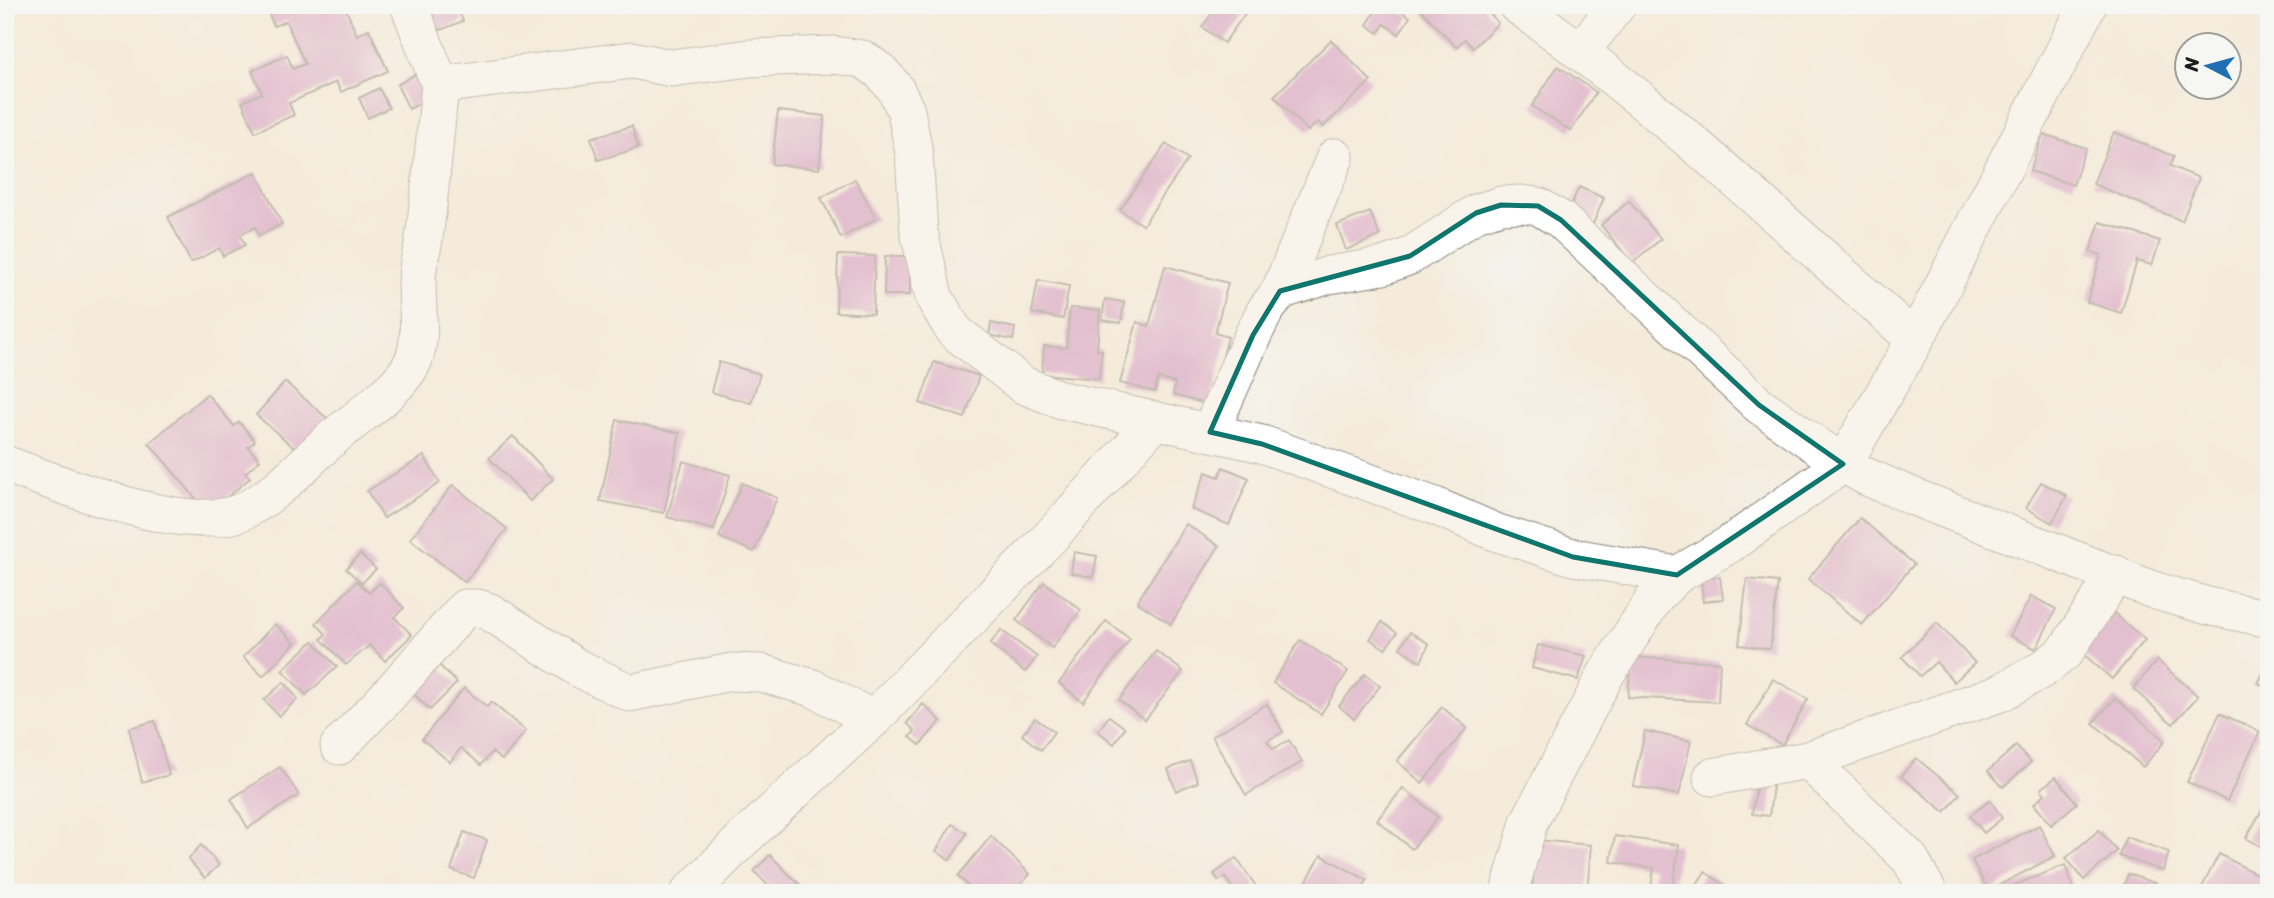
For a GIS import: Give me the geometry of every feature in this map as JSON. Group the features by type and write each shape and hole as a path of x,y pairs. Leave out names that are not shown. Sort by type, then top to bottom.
{"street":[{"path":"5,464 118,503 197,518 237,514 282,486 331,439 401,380 417,350 418,268 424,238 440,85 409,5"},
{"path":"1517,5 1581,51 1794,232 1915,340"},
{"path":"1581,51 1617,5"},
{"path":"1509,893 1529,822 1606,674 1656,596 1677,575 1730,544 1843,464 1915,340 2088,5"},
{"path":"440,85 632,60 671,68 750,58 833,55 863,59 880,71 895,88 906,111 914,153 919,232 934,296 954,331 1023,385 1062,400 1262,444 1435,506 1495,531 1573,557 1677,575"},
{"path":"1210,432 1253,335 1280,290 1335,158"},
{"path":"1280,290 1329,275 1383,266 1410,256 1476,213 1501,205 1538,206 1570,228 1759,405 1843,464 1919,499 2156,591 2269,619"},
{"path":"689,893 744,838 873,719 1053,534 1155,421"},
{"path":"1712,777 1808,760 2000,693 2043,669 2065,652 2116,574"},
{"path":"339,746 384,700 465,608 490,612 578,668 630,693 731,672 761,673 813,688 873,719"},
{"path":"1808,760 1910,859 1929,893"}],"highlighted area":[{"path":"1501,205 1538,206 1561,220 1759,405 1843,464 1677,575 1573,557 1262,444 1210,432 1253,335 1280,291 1410,256 1476,213"}],"building":[{"path":"265,5 344,5 357,35 369,29 388,71 341,92 336,82 289,103 294,115 255,132 242,102 262,93 252,71 287,55 293,69 305,64 286,21 274,26"},
{"path":"421,5 456,5 463,21 433,33"},
{"path":"1218,5 1251,5 1224,43 1202,27"},
{"path":"1379,5 1391,5 1410,17 1399,34 1384,24 1379,33 1367,25"},
{"path":"1429,5 1482,5 1498,23 1473,48 1465,39 1456,47 1422,11"},
{"path":"1331,40 1371,81 1323,127 1318,122 1308,131 1274,96"},
{"path":"1558,66 1596,92 1571,131 1532,106"},
{"path":"419,72 432,97 409,109 397,85"},
{"path":"379,88 389,108 368,118 359,98"},
{"path":"778,111 825,116 819,169 772,164"},
{"path":"632,126 638,148 598,160 591,138"},
{"path":"2114,132 2174,156 2170,166 2199,178 2182,221 2093,184"},
{"path":"2043,134 2086,148 2073,185 2030,171"},
{"path":"1166,144 1188,159 1143,225 1120,210"},
{"path":"256,172 282,224 259,236 255,227 240,235 245,245 223,256 219,248 191,263 168,217"},
{"path":"855,179 876,219 841,238 821,198"},
{"path":"1579,187 1604,198 1593,224 1568,212"},
{"path":"1629,201 1661,239 1632,263 1601,225"},
{"path":"1370,212 1380,236 1346,250 1337,225"},
{"path":"2100,222 2160,241 2152,265 2137,261 2121,313 2087,302 2101,255 2090,252"},
{"path":"838,255 875,256 873,314 836,312"},
{"path":"885,256 910,256 910,295 884,295"},
{"path":"1165,266 1228,283 1215,333 1228,337 1210,405 1173,395 1175,383 1158,378 1155,392 1120,383 1137,322 1149,326"},
{"path":"1038,280 1069,286 1063,319 1032,313"},
{"path":"1105,299 1124,302 1121,323 1102,320"},
{"path":"1070,308 1100,310 1097,350 1102,350 1099,379 1042,374 1044,346 1066,348"},
{"path":"991,323 1015,328 1013,340 989,335"},
{"path":"719,362 760,374 751,403 711,392"},
{"path":"934,362 979,376 965,418 920,403"},
{"path":"285,382 327,418 298,451 256,415"},
{"path":"207,394 234,426 239,422 255,441 248,447 260,460 245,473 250,478 208,513 149,443"},
{"path":"617,420 680,433 664,513 600,501"},
{"path":"513,436 553,479 530,501 489,458"},
{"path":"424,456 440,483 384,518 367,491"},
{"path":"683,461 730,475 714,530 667,517"},
{"path":"1223,467 1249,478 1229,525 1191,509 1206,472 1219,477"},
{"path":"2041,482 2067,496 2052,523 2026,508"},
{"path":"742,483 777,498 754,552 719,537"},
{"path":"453,485 507,529 465,582 410,539"},
{"path":"1860,518 1914,564 1862,625 1808,579"},
{"path":"1186,524 1219,546 1171,624 1137,602"},
{"path":"1074,552 1097,556 1093,577 1071,573"},
{"path":"360,554 376,569 362,583 346,569"},
{"path":"1720,577 1723,599 1703,602 1701,579"},
{"path":"1747,579 1778,582 1770,649 1739,645"},
{"path":"357,581 369,593 380,583 404,608 394,617 412,635 385,661 370,645 346,665 321,639 326,634 316,623"},
{"path":"1044,582 1081,610 1052,648 1016,620"},
{"path":"2031,596 2056,609 2036,649 2010,636"},
{"path":"2114,613 2145,640 2112,679 2081,652"},
{"path":"1106,621 1130,639 1083,702 1059,683"},
{"path":"1382,622 1397,633 1385,649 1370,639"},
{"path":"1937,623 1975,663 1954,682 1936,662 1920,676 1902,657"},
{"path":"275,624 295,643 263,676 243,657"},
{"path":"1001,630 1037,657 1025,672 990,644"},
{"path":"1410,632 1429,644 1421,662 1400,648"},
{"path":"1300,640 1348,671 1321,714 1273,683"},
{"path":"313,641 337,667 306,695 282,670"},
{"path":"1538,645 1586,656 1578,680 1532,668"},
{"path":"1156,651 1183,671 1145,720 1119,700"},
{"path":"1631,657 1720,662 1718,702 1628,697"},
{"path":"2157,660 2198,696 2173,724 2133,689"},
{"path":"2269,662 2269,689 2258,683"},
{"path":"439,665 457,683 430,710 412,692"},
{"path":"1365,674 1380,686 1354,719 1339,706"},
{"path":"1773,679 1808,699 1782,745 1747,725"},
{"path":"284,682 298,699 279,716 264,700"},
{"path":"464,688 487,707 491,702 526,731 502,760 492,752 481,765 461,748 450,762 422,739"},
{"path":"2115,698 2165,741 2143,767 2093,723"},
{"path":"923,704 941,721 920,745 910,737 915,731 907,723"},
{"path":"1267,704 1283,732 1267,741 1273,749 1289,740 1302,762 1246,795 1212,736"},
{"path":"1442,707 1467,728 1422,783 1397,761"},
{"path":"2220,713 2260,732 2227,801 2187,782"},
{"path":"1109,716 1125,728 1114,744 1098,731"},
{"path":"1035,718 1054,732 1041,750 1022,735"},
{"path":"155,721 169,775 142,782 129,728"},
{"path":"1645,731 1691,741 1679,795 1633,786"},
{"path":"2016,746 2031,762 2003,787 1988,771"},
{"path":"1916,758 1960,794 1945,812 1901,776"},
{"path":"1190,761 1198,782 1176,791 1168,769"},
{"path":"280,767 299,795 248,828 231,799"},
{"path":"2056,777 2077,803 2051,825 2034,804 2045,794 2041,789"},
{"path":"1757,783 1773,786 1769,816 1752,814"},
{"path":"1403,788 1438,817 1412,849 1377,820"},
{"path":"2269,798 2269,851 2246,838"},
{"path":"1990,800 2002,818 1984,833 1970,816"},
{"path":"952,824 967,833 950,860 936,851"},
{"path":"2039,825 2055,856 1988,891 1972,860"},
{"path":"2099,830 2117,851 2084,880 2066,858"},
{"path":"464,832 487,840 474,878 451,870"},
{"path":"991,836 1030,874 1014,893 975,893 958,876"},
{"path":"1615,836 1679,845 1672,892 1651,889 1654,868 1611,862"},
{"path":"2126,837 2169,852 2163,871 2119,856"},
{"path":"1536,840 1591,845 1587,893 1532,893"},
{"path":"201,845 219,865 205,878 188,859"},
{"path":"2219,854 2264,878 2263,881 2269,884 2269,893 2199,893"},
{"path":"770,855 802,887 796,893 775,893 754,871"},
{"path":"1321,855 1367,880 1360,893 1300,893"},
{"path":"1236,858 1256,886 1246,893 1236,893 1225,877 1219,881 1214,874"},
{"path":"2065,865 2076,893 1995,893"},
{"path":"1705,872 1737,893 1691,893"},
{"path":"2128,874 2163,886 2161,893 2121,893"}]}
